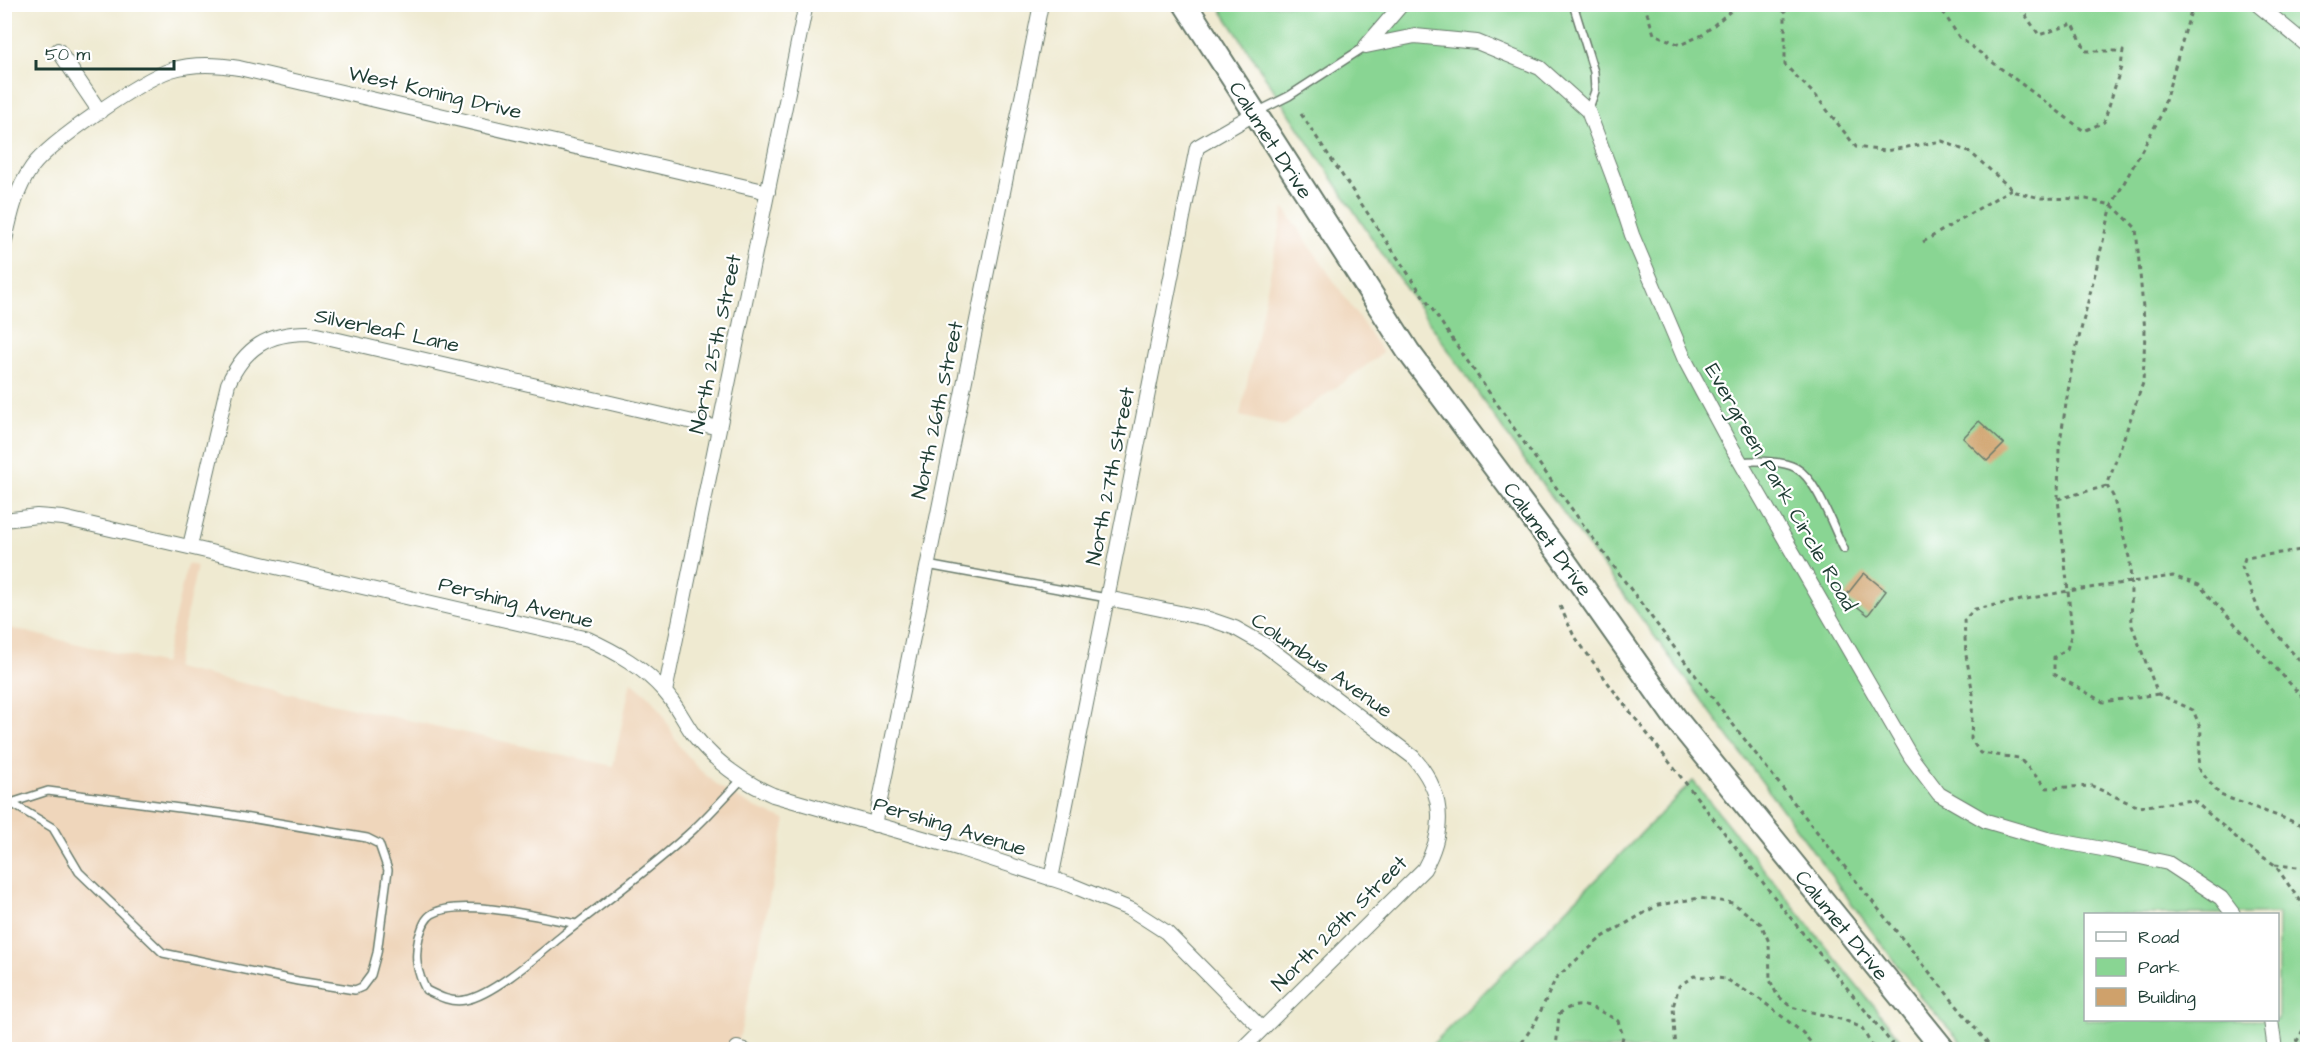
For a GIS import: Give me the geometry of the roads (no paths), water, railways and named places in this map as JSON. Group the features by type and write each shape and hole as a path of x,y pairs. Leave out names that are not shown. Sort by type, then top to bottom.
{"main road":[{"name":"Calumet Drive","path":"1185,4 1408,351 1561,556 1676,719 1944,1050"}],"street":[{"name":"North 25th Street","path":"665,692 806,4"},
{"name":"North 26th Street","path":"875,825 1041,4"},
{"name":"Evergreen Park Circle Road","path":"1366,46 1402,4"},
{"path":"2257,4 2307,46"},
{"name":"Evergreen Park Circle Road","path":"1366,46 1415,36 1477,42 1540,68 1588,111 1632,236 1685,360 1911,757 1939,794 1986,821 2013,830 2168,863 2220,898 2231,913"},
{"path":"58,50 100,112"},
{"name":"West Koning Drive","path":"4,245 13,206 21,184 33,165 53,145 149,80 170,70 193,65 216,64 239,68 768,192"},
{"name":"North 27th Street","path":"1051,879 1197,147 1254,114"},
{"name":"Silverleaf Lane","path":"190,546 228,384 234,370 258,345 274,337 291,333 308,333 719,428"},
{"name":"Pershing Avenue","path":"4,520 37,516 63,518 588,639 612,650 635,665 665,692 708,752 742,779 773,795 961,849 1051,879 1147,918 1166,932 1262,1029"},
{"name":"Columbus Avenue","path":"1107,598 1209,619 1235,628 1265,645 1413,757 1429,777"},
{"name":"North 28th Street","path":"1241,1050 1424,869 1433,853 1440,818 1437,797 1429,777"},
{"path":"2271,1021 2275,1050"}],"lane":[{"path":"1573,4 1594,72 1595,90 1588,111"},
{"name":"Evergreen Park Circle Road","path":"1254,114 1289,96 1366,46"},
{"path":"1741,462 1758,460 1796,468 1811,482 1844,549"},
{"path":"927,565 1107,598"},
{"path":"577,924 490,909 458,907 432,914 423,924 417,947 416,964 426,990 446,999 465,1000 490,990 522,969 694,829 742,779"},
{"path":"48,791 226,814 367,838 379,844 388,870 377,953 371,975 362,987 356,990 298,981 163,953 79,872 53,828 8,802 48,791"}]}
